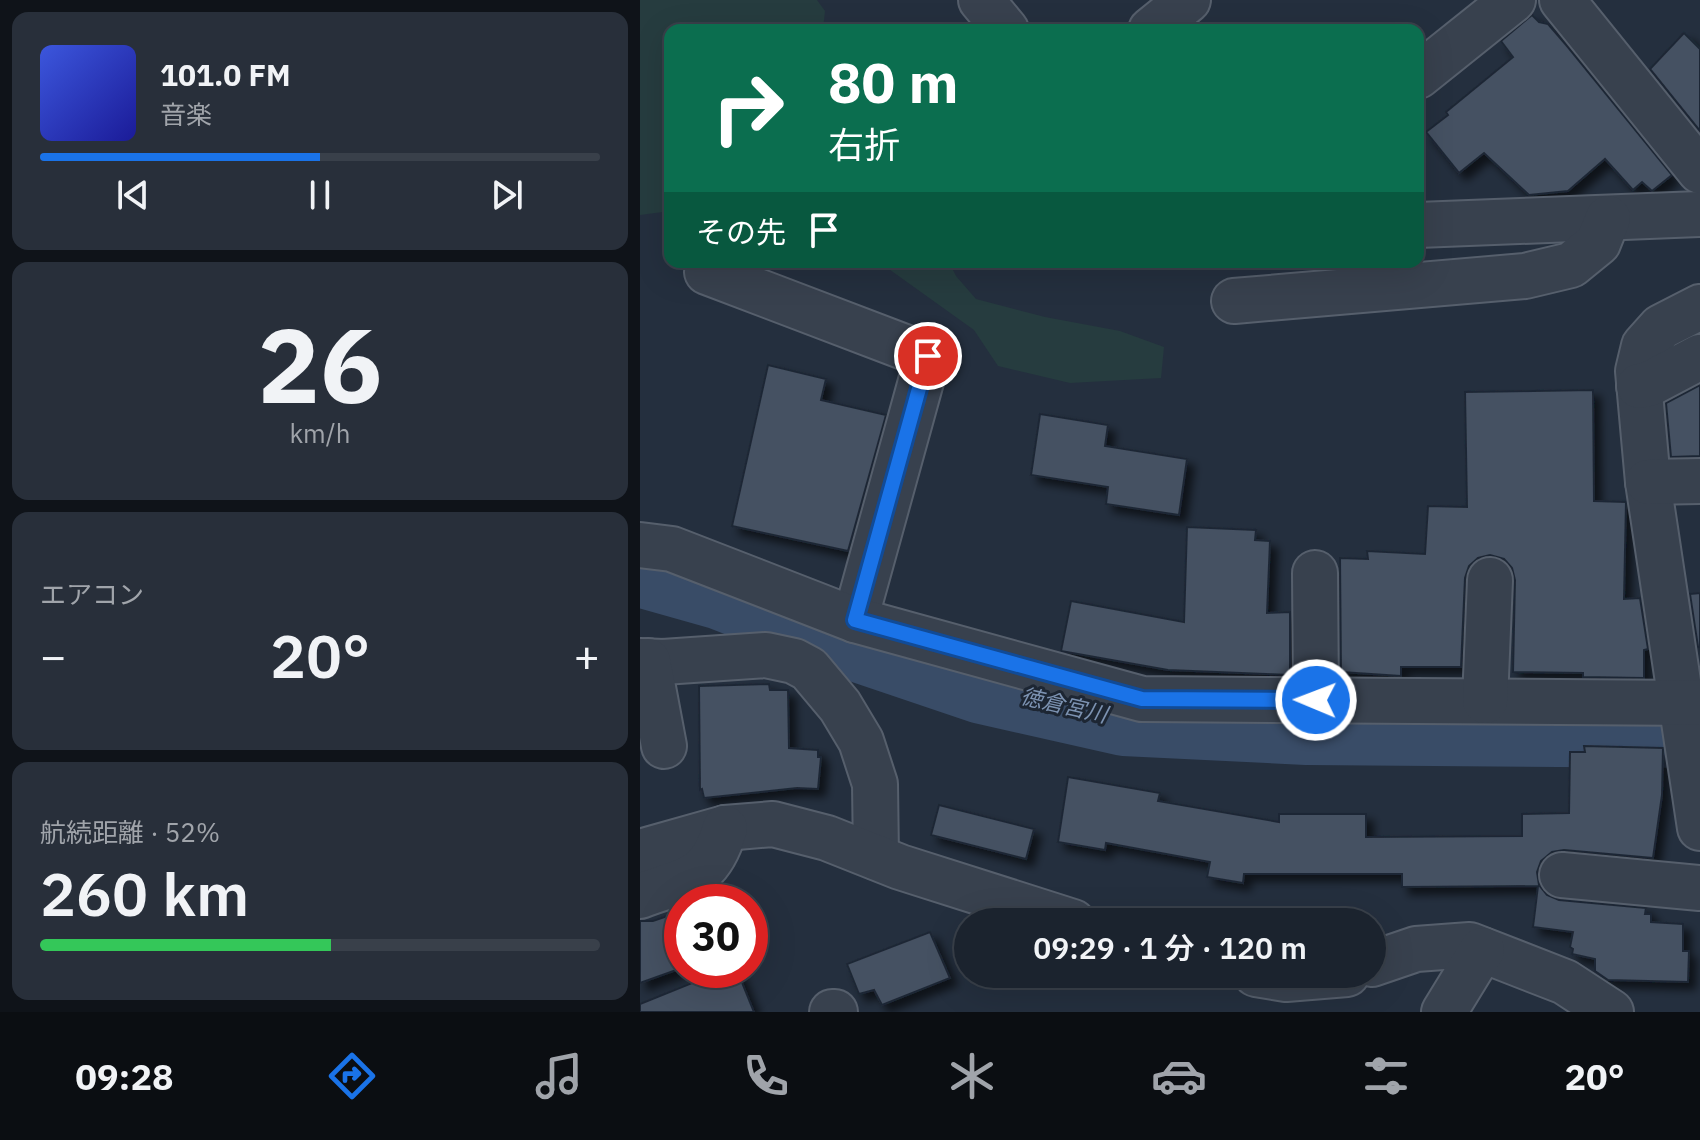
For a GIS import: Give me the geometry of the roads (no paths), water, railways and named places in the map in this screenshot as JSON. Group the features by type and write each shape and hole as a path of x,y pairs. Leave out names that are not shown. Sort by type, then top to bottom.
{"street":[{"path":"981,0 1001,24"},
{"path":"1158,24 1188,0"},
{"path":"1424,71 1513,0"},
{"path":"1562,0 1700,171"},
{"path":"1424,225 1700,214"},
{"path":"1234,301 1525,276 1571,265 1598,243 1608,218"},
{"path":"707,272 928,356 855,620"},
{"path":"1700,307 1661,327 1644,346 1638,371 1648,482 1690,703 1700,828"},
{"path":"1639,386 1649,384 1700,357"},
{"path":"1648,482 1700,481"},
{"path":"640,545 672,549 855,620 1142,699 1690,703"},
{"path":"1315,573 1316,700"},
{"path":"1485,701 1490,580"},
{"path":"664,746 644,661 766,655 794,661 809,669 840,706 861,741 875,784 876,857"},
{"path":"640,852 725,828 773,824 827,838 1031,908"},
{"path":"640,896 702,873 718,853 725,828"},
{"path":"1562,875 1700,888"},
{"path":"1386,959 1416,949 1470,945 1565,982 1611,1012"},
{"path":"1444,1012 1482,950"}],"waterway":[{"name":"徳倉宮川","path":"640,570 721,593 843,640 982,687 1124,719 1307,728 1700,731"}]}
